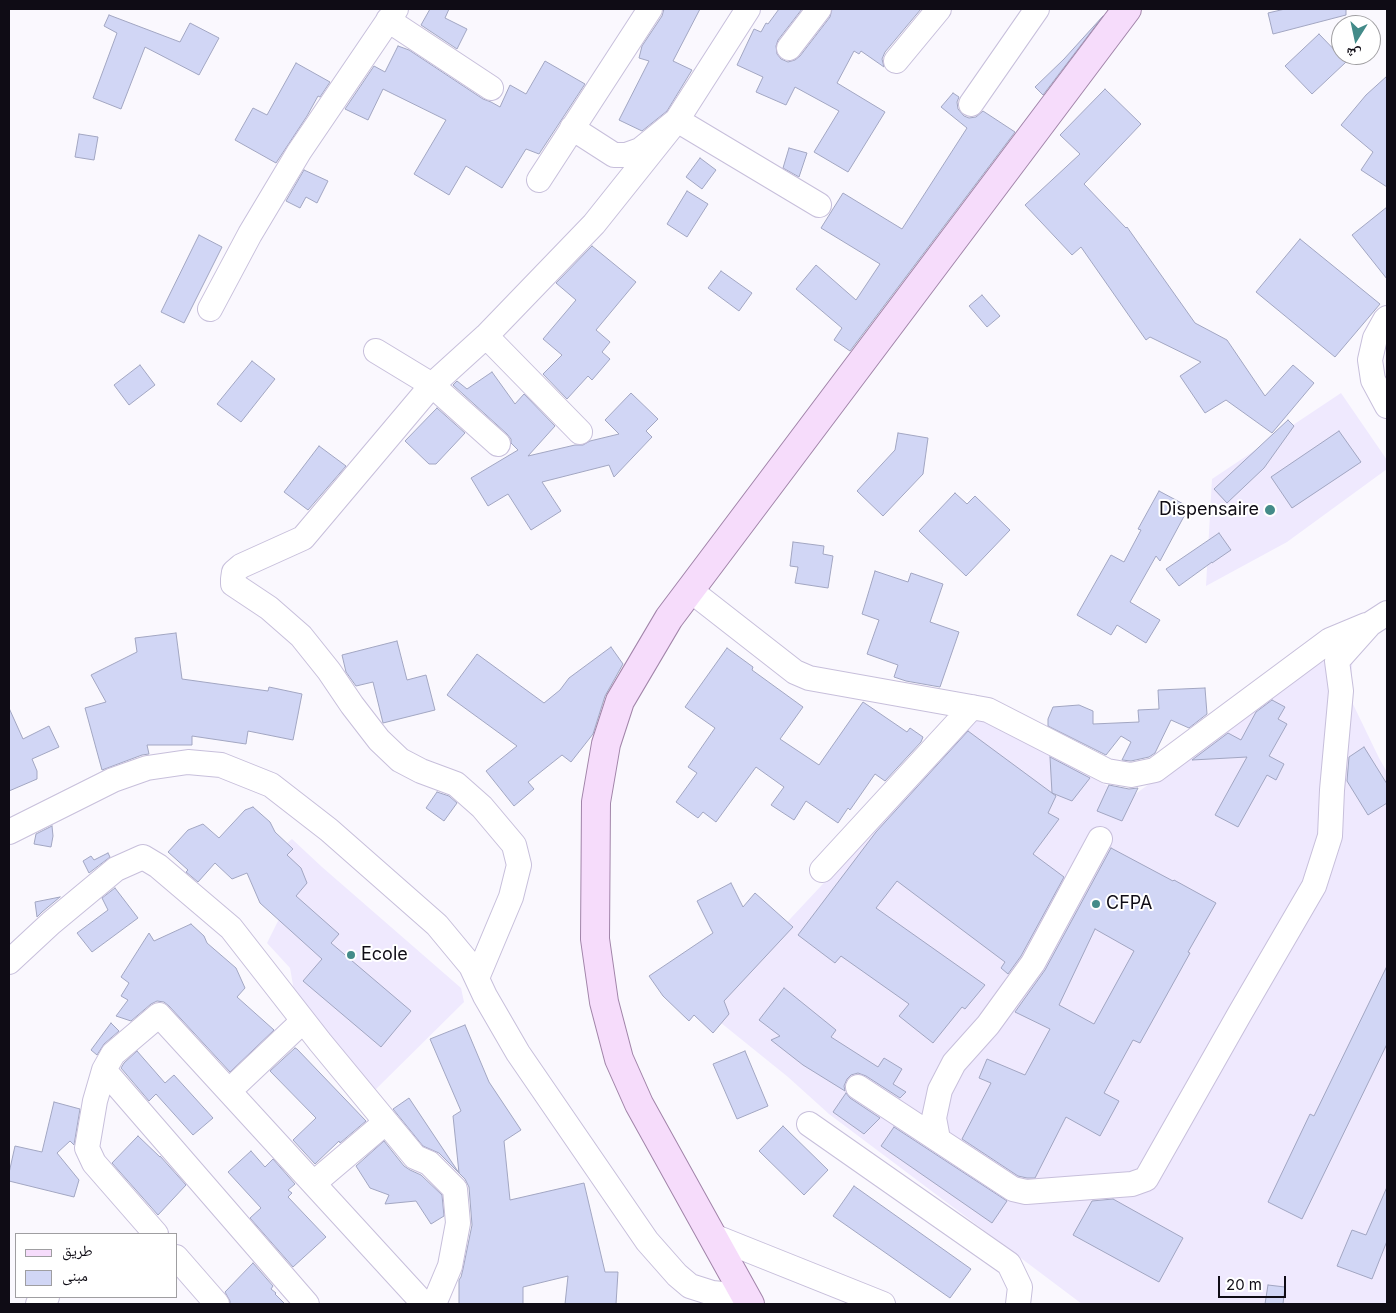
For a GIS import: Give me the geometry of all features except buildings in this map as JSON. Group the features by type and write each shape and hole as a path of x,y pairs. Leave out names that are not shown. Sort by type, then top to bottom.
{"main road":[{"path":"747,1300 639,1104 619,1059 604,1002 595,939 596,802 606,744 620,701 669,618 1127,9"}],"street":[{"path":"539,180 650,9"},
{"path":"476,978 511,897 519,865 514,845 482,808 456,784 421,771 400,760 379,740 301,636 269,608 233,584 232,579 234,572 241,566 303,538 432,385 486,336 594,224 677,120 748,9"},
{"path":"789,48 819,9"},
{"path":"896,61 939,9"},
{"path":"971,104 1037,9"},
{"path":"210,309 250,234 299,152 392,14 491,88"},
{"path":"572,128 614,155 626,155 640,150 677,120"},
{"path":"677,120 819,205"},
{"path":"1387,318 1375,338 1370,360 1373,380 1387,406"},
{"path":"486,336 580,432"},
{"path":"376,352 432,385 498,444"},
{"path":"690,590 795,672 810,678 988,710 1107,771 1131,775 1155,770 1330,640 1379,618"},
{"path":"858,1086 1013,1189 1026,1192 1132,1184 1146,1179 1238,1015 1314,886 1330,836 1341,691 1337,661 1379,618"},
{"path":"822,870 972,708"},
{"path":"9,832 113,780 147,768 188,762 221,765 271,785 329,830 437,926 471,966 518,1053 647,1241 677,1275 690,1286 712,1293 747,1300"},
{"path":"938,1139 934,1118 940,1090 954,1064 988,1025 1033,963 1100,839"},
{"path":"9,962 51,923 116,869 143,857 158,866 231,928 303,1021 415,1157 429,1163 455,1189 458,1224 450,1266 434,1304"},
{"path":"155,1233 94,1163 87,1148 95,1101 104,1070 113,1054 159,1015 424,1304"},
{"path":"229,1091 303,1021"},
{"path":"104,1070 307,1304"},
{"path":"314,1183 386,1122"},
{"path":"809,1124 1009,1264 1020,1287 1018,1304"},
{"path":"712,1236 883,1304"},
{"path":"178,1259 217,1304"}],"shaded area":[{"name":"Dispensaire","path":"1341,393 1387,460 1387,469 1287,542 1206,586 1212,479"},
{"name":"CFPA","path":"1351,636 1353,652 1350,698 1387,772 1387,1304 1082,1304 829,1114 788,1077 705,1010 979,717 1130,798"},
{"name":"Ecole","path":"292,839 461,988 464,1002 373,1092 296,1002 290,968 267,943 281,915 249,874"}],"place":[{"name":"Dispensaire","path":"1270,510"},
{"name":"CFPA","path":"1096,904"},
{"name":"Ecole","path":"351,955"}]}
